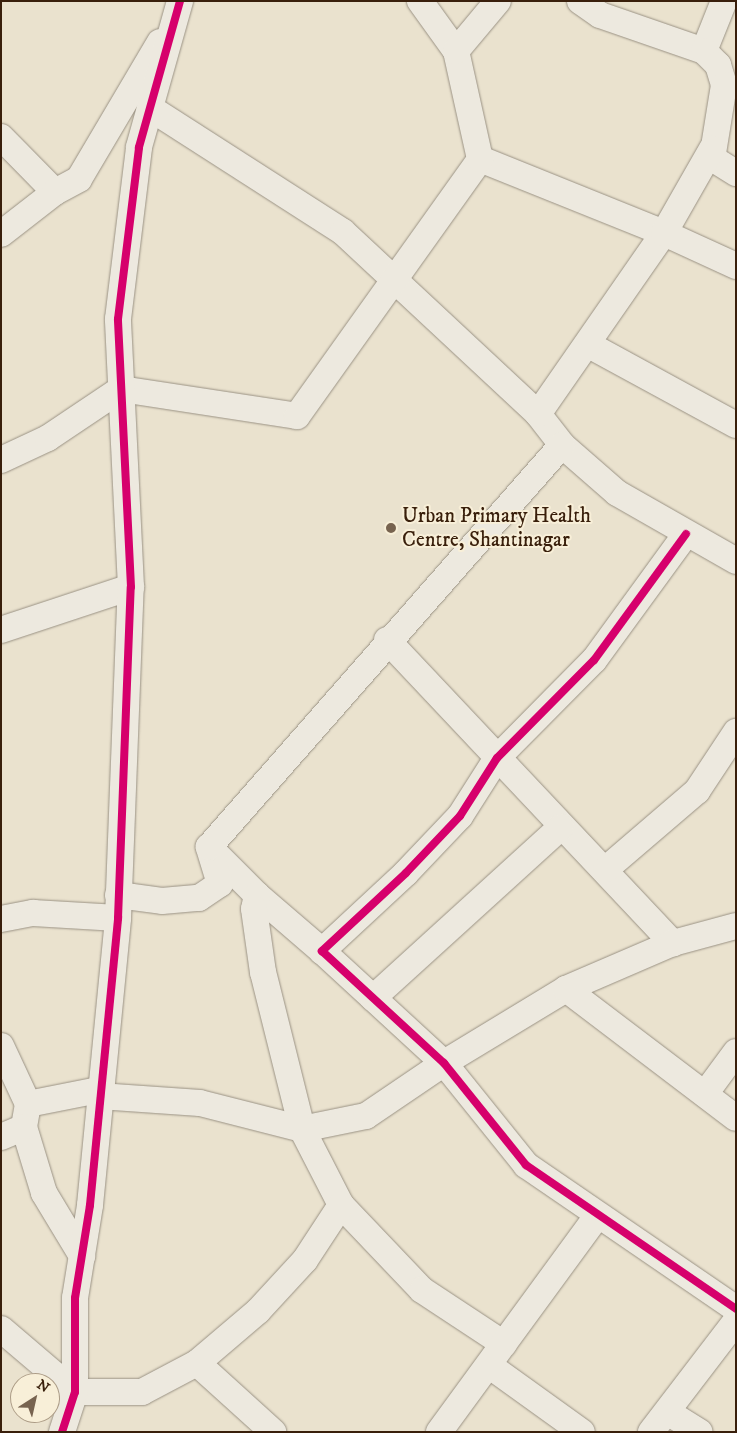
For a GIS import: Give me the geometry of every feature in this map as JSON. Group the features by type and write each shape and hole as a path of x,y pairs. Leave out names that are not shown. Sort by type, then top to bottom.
{"street":[{"path":"2,458 48,438 121,389 297,416 480,159 456,51 420,1"},
{"path":"456,51 498,1"},
{"path":"538,414 589,345 664,233 712,149 724,85 718,65 704,51 600,15 580,1"},
{"path":"704,51 724,1"},
{"path":"62,1432 75,1392 75,1298 90,1204 118,906 132,587 118,319 139,147 179,6"},
{"path":"1,234 56,192 79,179 179,6"},
{"path":"150,108 343,232 394,282 538,414 562,445 617,493 736,561"},
{"path":"1,137 56,192"},
{"path":"712,149 715,160 736,173"},
{"path":"480,159 664,233 736,266"},
{"path":"589,345 736,425"},
{"path":"209,847 388,640 562,445"},
{"path":"322,951 406,873 460,816 497,758 594,660 686,534"},
{"path":"1,630 132,587"},
{"path":"388,640 561,827 606,869 673,943"},
{"path":"606,869 697,791 736,732"},
{"path":"373,998 561,827"},
{"path":"1,919 33,913 199,898 220,884 209,847"},
{"path":"209,847 256,895 322,951 444,1063 526,1165 597,1216 736,1309"},
{"path":"256,895 254,910 263,972 291,1075 302,1129 341,1205 422,1290 504,1344"},
{"path":"18,1123 99,1093 200,1103 302,1129 366,1116 444,1063 566,989 673,943 736,926"},
{"path":"566,989 736,1118"},
{"path":"1,1046 18,1123 44,1193 82,1256"},
{"path":"704,1094 736,1052"},
{"path":"1,1329 75,1392 142,1392 197,1364 258,1311 305,1260 341,1205"},
{"path":"439,1432 490,1366 597,1216"},
{"path":"651,1432 669,1413 736,1321"},
{"path":"197,1364 272,1432"},
{"path":"490,1366 582,1432"},
{"path":"669,1413 700,1432"}],"cycle path":[{"path":"62,1432 75,1392 75,1298 90,1205 118,918 131,587 118,319 139,147 180,1"},
{"path":"686,534 594,660 497,758 460,816 406,873 322,951 444,1063 526,1165 736,1309"}],"place":[{"name":"Urban Primary Health Centre, Shantinagar","path":"391,528"}]}
